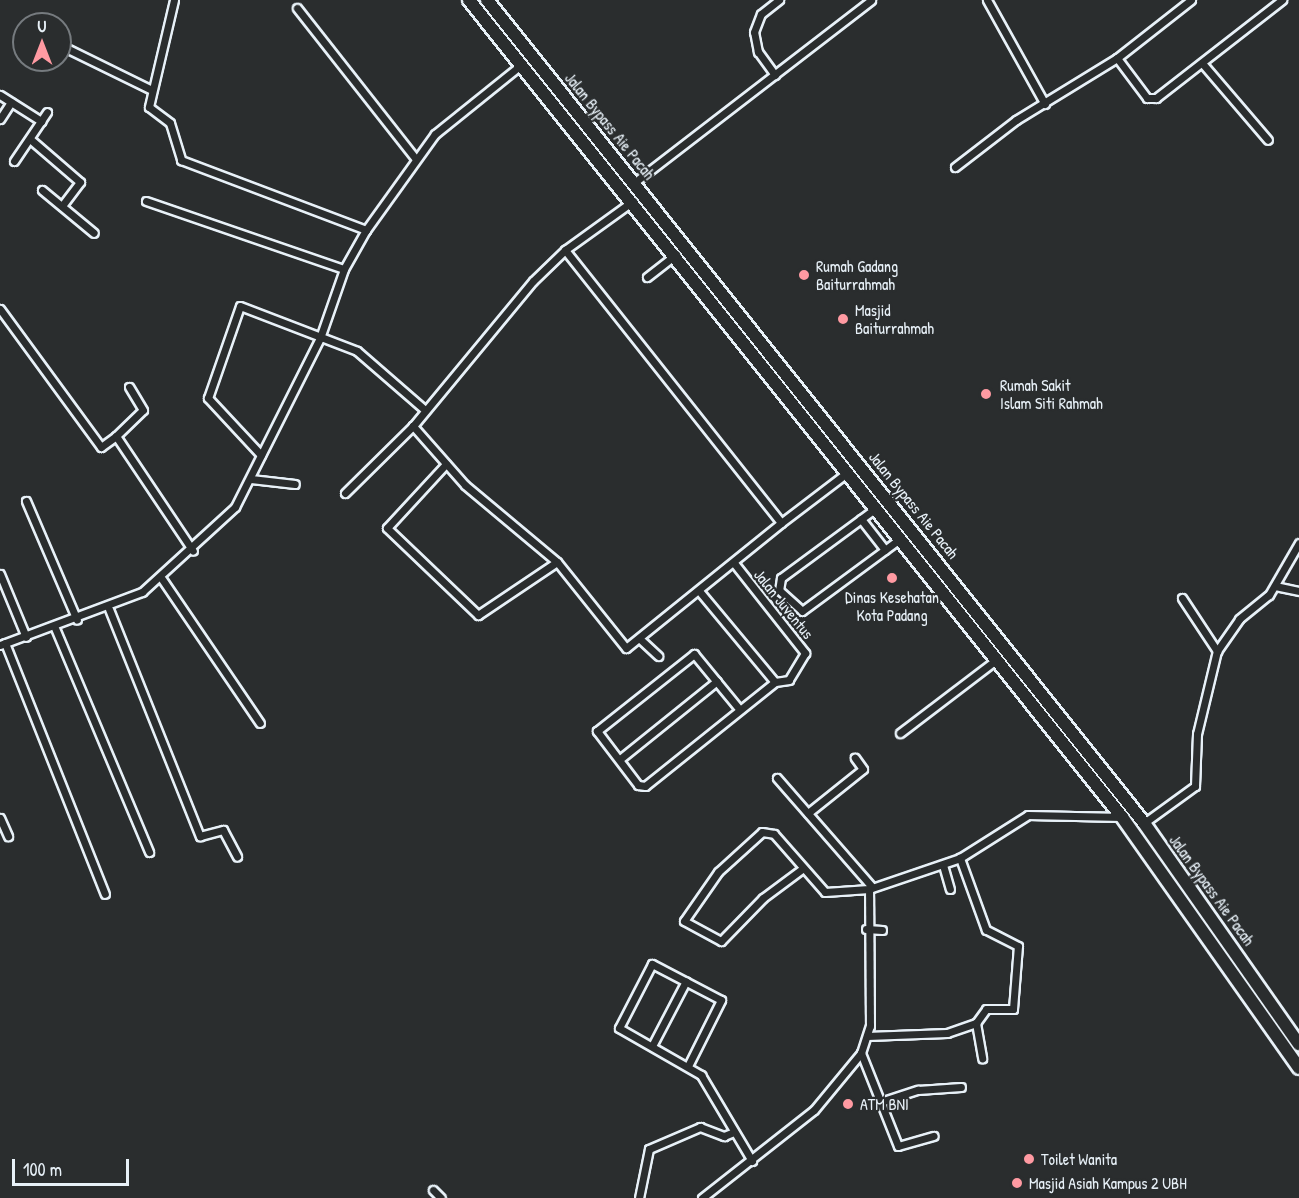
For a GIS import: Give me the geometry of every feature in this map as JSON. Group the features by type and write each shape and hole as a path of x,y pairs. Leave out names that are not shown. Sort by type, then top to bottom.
{"highway":[{"path":"469,0 676,254 705,282 848,472 997,659 1077,748 1122,817 1299,1068"},
{"name":"Jalan Bypass Aie Pacah","path":"487,0 635,182 705,282 1077,748 1144,823 1299,1044"},
{"path":"1176,893 1188,884"}],"street":[{"path":"174,0 152,90 150,110 170,123 181,160 366,230"},
{"path":"775,75 758,51 754,32 760,14 779,0"},
{"path":"635,182 871,0"},
{"path":"987,0 1045,104"},
{"path":"955,167 1045,104 1117,58 1191,0"},
{"path":"1117,58 1151,99 1202,63 1282,0"},
{"path":"297,9 415,158"},
{"path":"72,51 152,90"},
{"path":"1202,63 1268,140"},
{"path":"105,894 3,644 109,609 162,579 236,507 320,338 344,269 366,230 415,158 435,134 522,64"},
{"path":"0,95 41,121"},
{"path":"0,119 11,102"},
{"path":"14,161 47,112"},
{"path":"30,139 80,182 62,206"},
{"path":"42,190 94,233"},
{"path":"146,201 344,269"},
{"path":"345,493 413,426 424,409 454,382 533,281 565,250 633,201"},
{"path":"565,250 781,523"},
{"path":"647,277 676,254"},
{"path":"261,455 208,398 237,308 320,338 375,363 424,409"},
{"path":"0,309 101,447 143,410 129,387"},
{"path":"413,426 446,464 557,562 623,647 640,639 700,592 781,523 848,472"},
{"path":"116,436 193,551"},
{"path":"446,464 387,528 478,615 557,562"},
{"path":"251,479 295,484"},
{"path":"26,501 77,620"},
{"path":"877,507 781,578 779,590 801,611 901,538"},
{"path":"861,519 885,550"},
{"path":"1144,823 1188,794 1199,778 1197,734 1217,651 1239,619 1275,586 1299,543"},
{"name":"Jalan Juventus","path":"734,563 805,653 789,680 775,682"},
{"path":"0,574 26,637"},
{"path":"162,579 260,723"},
{"path":"1275,586 1299,591"},
{"path":"700,592 775,682 740,710 645,786 597,732 602,724 692,655 740,710"},
{"path":"1182,598 1217,651"},
{"path":"109,609 200,836 223,830 237,856"},
{"path":"55,628 149,852"},
{"path":"640,639 658,656"},
{"path":"900,733 997,659"},
{"path":"620,759 717,681"},
{"path":"808,813 863,769 855,758"},
{"path":"702,1198 753,1161 836,1088 861,1053 867,1036 866,929 871,888 777,778"},
{"path":"802,869 763,898 721,940 684,921 718,872 762,832 774,834 802,869 825,892 871,888 943,865 960,858 1028,815 1122,817"},
{"path":"0,818 8,836"},
{"path":"867,1036 947,1033 976,1023 986,1009 1013,1009 1019,951 1015,943 986,930 960,858"},
{"path":"943,865 950,889"},
{"path":"866,929 882,930"},
{"path":"688,1066 721,1000 650,965 619,1023 620,1029 701,1075 753,1161"},
{"path":"652,1046 686,981"},
{"path":"976,1023 982,1058"},
{"path":"861,1053 898,1146 933,1136"},
{"path":"880,1102 918,1090 961,1087"},
{"path":"639,1198 642,1166 655,1145 700,1127 724,1136 734,1132"},
{"path":"433,1190 441,1198"}],"place":[{"name":"Rumah Gadang Baiturrahmah","path":"804,275"},
{"name":"Masjid Baiturrahmah","path":"843,319"},
{"name":"Rumah Sakit Islam Siti Rahmah","path":"986,394"},
{"name":"Dinas Kesehatan Kota Padang","path":"892,578"},
{"name":"ATM BNI","path":"848,1104"},
{"name":"Toilet Wanita","path":"1029,1159"},
{"name":"Masjid Asiah Kampus 2 UBH","path":"1017,1183"}]}
